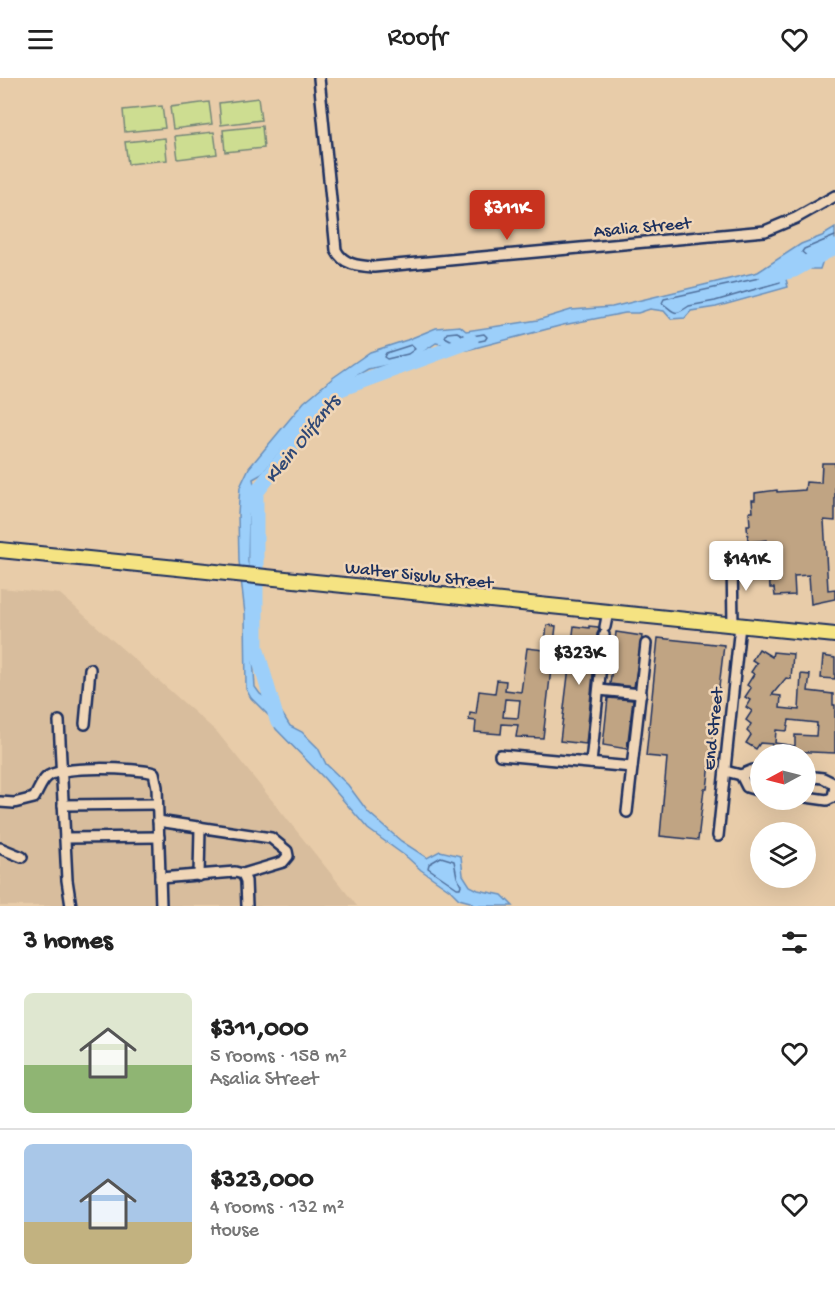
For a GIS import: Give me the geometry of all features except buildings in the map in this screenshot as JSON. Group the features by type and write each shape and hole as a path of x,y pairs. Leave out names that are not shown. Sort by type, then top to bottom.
{"highway":[{"name":"Walter Sisulu Street","path":"0,550 835,635"}],"street":[{"name":"Asalia Street","path":"319,78 336,250 339,256 353,264 374,267 765,231 796,218 835,196"},
{"name":"End Street","path":"718,836 736,625 732,559"},
{"path":"591,763 608,612"},
{"path":"627,812 646,644"},
{"path":"85,724 90,669"},
{"path":"599,690 641,694"},
{"path":"59,721 71,906"},
{"path":"500,755 632,768"},
{"path":"0,802 14,803 34,798 47,777 61,770 125,769 154,773 157,787 161,906"},
{"path":"741,775 750,770"},
{"path":"725,771 741,775 747,787 750,788"},
{"path":"816,777 833,783 835,787 833,797 827,800 816,798"},
{"path":"63,805 157,804"},
{"path":"158,821 271,838 287,851 288,856 283,862 243,874 235,872 160,878"},
{"path":"199,876 200,827"},
{"path":"65,838 159,837"},
{"path":"0,848 22,857"},
{"path":"243,874 246,881 248,906"}],"shaded area":[{"path":"0,588 60,594 217,732 357,906 0,906"}],"green space":[{"path":"258,98 261,120 221,125 219,103"},
{"path":"209,102 212,124 173,129 170,107"},
{"path":"162,106 165,128 125,132 123,110"},
{"path":"262,126 264,148 225,152 223,130"},
{"path":"214,132 217,154 178,159 175,136"},
{"path":"165,138 167,160 128,164 125,142"}],"water":[{"path":"835,228 835,251 824,257 820,269 811,269 803,260 787,267 785,275 788,287 716,307 691,311 685,318 671,319 664,311 650,309 563,325 467,350 436,343 411,360 368,369 356,376 343,392 317,406 262,474 253,479 248,562 253,580 252,642 255,687 260,694 277,705 290,726 302,732 318,748 326,764 348,785 368,812 401,841 427,858 440,851 461,856 463,875 470,886 502,895 513,906 474,906 470,902 459,899 368,829 324,778 276,729 271,718 251,698 246,689 245,614 239,561 238,514 240,487 249,468 304,402 334,377 370,352 436,328 460,326 466,331 538,320 571,310 612,307 758,272 801,244"}],"waterway":[{"name":"Klein Olifants","path":"767,277 794,270 835,247"},
{"name":"Klein Olifants","path":"277,720 256,647 256,493 335,391 471,341"}]}
